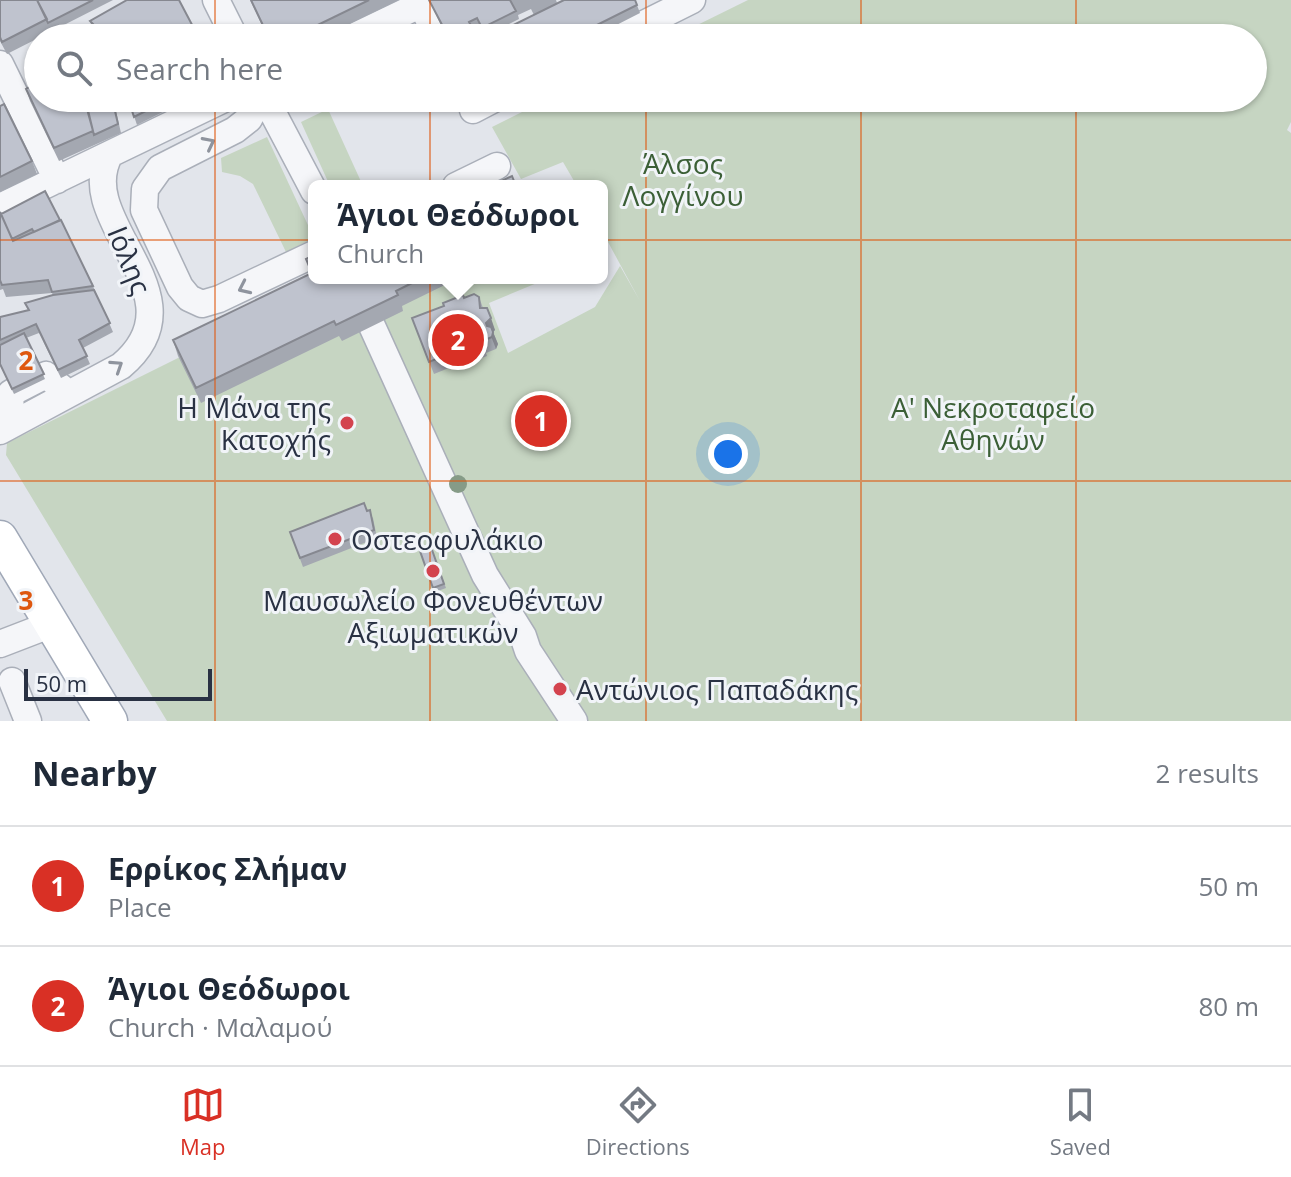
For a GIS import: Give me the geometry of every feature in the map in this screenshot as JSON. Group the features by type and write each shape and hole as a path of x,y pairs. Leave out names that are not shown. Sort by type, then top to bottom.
{"main road":[{"path":"0,538 110,721"}],"street":[{"path":"216,0 228,24"},
{"path":"633,24 651,9 692,0"},
{"path":"379,24 424,1 433,24"},
{"path":"0,64 57,180"},
{"path":"0,207 197,112"},
{"path":"254,112 235,130 160,168 145,189 144,210 180,287 189,298 202,304 308,257"},
{"path":"271,112 308,180"},
{"name":"Ιόλης","path":"5,429 121,366 144,339 149,321 144,285 105,198 103,174 110,154"},
{"path":"468,180 497,166"},
{"path":"372,326 485,575 523,636 528,651 574,721"},
{"path":"0,644 52,624"},
{"path":"12,681 28,721"}],"green space":[{"name":"Α' Νεκροταφείο Αθηνών","path":"748,0 1291,0 1291,122 1287,130 1291,133 1291,721 167,721 6,455 7,443 317,289 316,284 535,284 489,303 508,353 595,307 620,266 640,301 608,242 608,180 574,180 563,162 521,179 492,127 522,112 1267,112 1267,24 699,24"},
{"path":"322,112 329,112 360,180 327,180 301,122"},
{"path":"267,137 308,225 308,241 286,252 253,184 240,176 222,172 221,158"}],"building":[{"path":"0,0 37,0 47,19 37,24 24,24 24,31 2,42"},
{"path":"37,0 93,0 48,23"},
{"path":"127,0 179,0 192,24 93,24 90,21"},
{"path":"251,0 369,0 320,24 262,24"},
{"path":"429,0 510,0 516,11 490,24 480,24 477,18 470,24 442,24"},
{"path":"564,0 635,0 637,5 599,24 515,24"},
{"path":"4,104 32,161 0,177 0,106"},
{"path":"37,112 88,112 93,131 54,148"},
{"path":"88,112 115,112 118,124 94,135"},
{"path":"45,191 60,220 12,239 1,214"},
{"path":"0,212 13,241 61,220 93,286 52,292 48,280 2,285"},
{"path":"308,275 308,284 410,284 396,291 398,295 336,325 334,321 196,388 173,340"},
{"path":"94,290 110,323 79,340 87,356 58,370 36,324 0,340 0,317 29,310 25,303 53,295"},
{"path":"474,294 479,297 480,308 487,308 491,318 486,323 491,327 492,337 482,341 483,344 429,362 412,318 463,295 464,298"},
{"path":"24,333 44,374 12,389 0,364 0,345"},
{"name":"Οστεοφυλάκιο","path":"364,503 367,511 370,510 374,530 300,558 290,532"},
{"name":"Μαυσωλείο Φονευθέντων Αξιωματικών","path":"431,547 444,584 433,588 420,551"}],"place":[{"name":"Άγιοι Θεόδωροι","path":"458,340"},
{"name":"Ερρίκος Σλήμαν","path":"541,421"},
{"name":"Η Μάνα της Κατοχής","path":"347,423"},
{"name":"Οστεοφυλάκιο","path":"335,539"},
{"name":"Μαυσωλείο Φονευθέντων Αξιωματικών","path":"433,571"},
{"name":"Αντώνιος Παπαδάκης","path":"560,689"}],"park label":[{"name":"Άλσος Λογγίνου","path":"683,179"}]}
